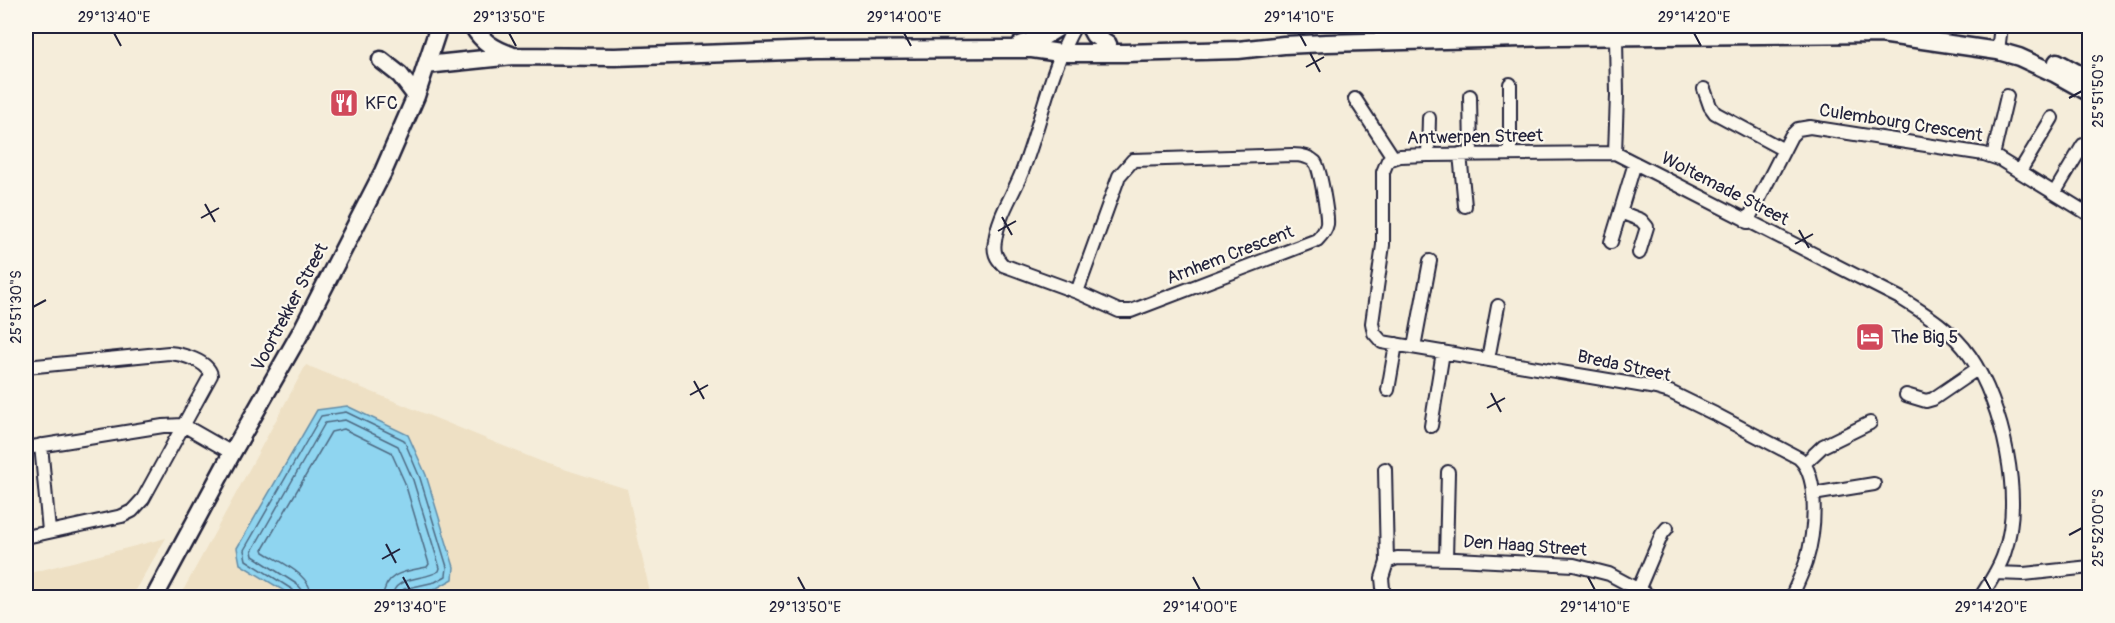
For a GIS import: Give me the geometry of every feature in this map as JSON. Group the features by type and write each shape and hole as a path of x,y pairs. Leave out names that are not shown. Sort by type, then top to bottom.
{"main road":[{"name":"Voortrekker Street","path":"154,597 302,330 383,172 416,96 439,26"},
{"path":"473,26 489,45 513,56"},
{"path":"1002,49 1033,41 1061,26"},
{"path":"1089,26 1094,35 1108,44"},
{"path":"426,65 513,56 615,57 817,50 1238,50 1284,45 1558,38 1881,34 1922,31 2000,39 2045,56 2090,80"},
{"path":"2000,39 2019,57 2090,93"},
{"path":"1062,49 1108,44 1239,42 1284,45"},
{"path":"381,60 400,75 416,96"}],"street":[{"path":"1062,49 1075,26"},
{"path":"1615,153 1616,38"},
{"name":"Arnhem Crescent","path":"1062,49 1022,172 997,226 994,251 1003,266 1077,292 1119,311 1131,311 1317,240 1322,236 1327,224 1320,177 1314,161 1308,157 1292,155 1139,158 1128,164 1119,176 1077,292"},
{"path":"1509,153 1510,84"},
{"path":"1704,89 1715,113 1784,150"},
{"path":"1465,206 1465,154 1470,96"},
{"path":"1993,156 2007,96"},
{"path":"1355,99 1393,157"},
{"path":"1428,155 1429,118"},
{"path":"2020,171 2052,118"},
{"name":"Culembourg Crescent","path":"1748,222 1794,131 1803,127 1993,156 2089,213"},
{"path":"2055,192 2083,145"},
{"name":"Antwerpen Street","path":"1383,245 1383,172 1388,160 1393,157 1509,153 1615,153"},
{"name":"Woltemade Street","path":"1615,153 1882,288 1935,320 1970,355 1991,395 2003,435 2011,475 2013,500 2005,553 1980,597"},
{"path":"1611,242 1635,163"},
{"path":"1620,212 1641,220 1647,227 1639,254"},
{"name":"Breda Street","path":"1383,245 1372,328 1382,342 1656,388 1787,451 1805,463"},
{"path":"1414,347 1430,261"},
{"path":"1488,359 1498,306"},
{"path":"1388,390 1396,344"},
{"path":"1431,426 1443,352"},
{"path":"26,367 170,353 180,354 206,366 211,375 142,499 132,511 122,516 26,537"},
{"path":"1906,395 1926,402 1977,369"},
{"path":"1791,597 1806,562 1810,543 1813,494 1810,473 1805,463 1823,446 1870,423"},
{"path":"26,448 183,425 232,453"},
{"path":"41,445 50,531"},
{"path":"1384,597 1382,578 1383,570 1388,562 1385,469"},
{"path":"1446,559 1448,472"},
{"path":"1813,494 1874,484"},
{"path":"1639,588 1662,534 1667,528"},
{"name":"Den Haag Street","path":"1388,562 1397,558 1575,565 1609,574 1654,597"},
{"path":"1995,573 2024,574 2090,567"}],"shaded area":[{"path":"306,365 545,463 627,489 651,597 179,598"},
{"path":"166,538 131,597 26,597 26,574"}],"water":[{"path":"347,406 408,435 426,475 454,567 453,579 437,588 392,597 294,597 240,564 237,548 317,410"}],"place":[{"name":"KFC","path":"344,103"},
{"name":"The Big 5","path":"1870,337"}]}
